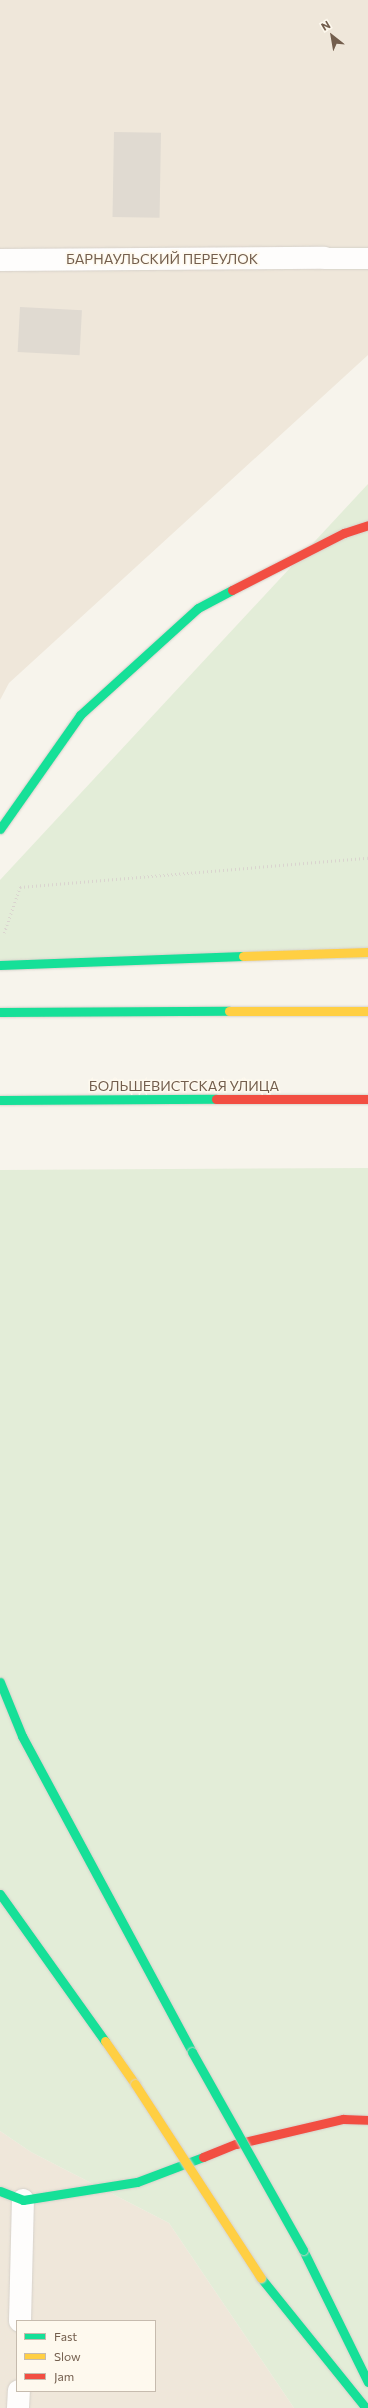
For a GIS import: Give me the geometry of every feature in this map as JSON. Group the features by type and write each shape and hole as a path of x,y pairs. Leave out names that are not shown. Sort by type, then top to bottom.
{"main road":[{"path":"0,829 80,715 198,608 344,533 368,525"},
{"path":"0,965 368,952"},
{"path":"0,1012 368,1011"},
{"name":"БОЛЬШЕВИСТСКАЯ УЛИЦА","path":"0,1100 368,1099"},
{"path":"0,1682 22,1736 192,2052 303,2250 368,2382"},
{"path":"0,1894 135,2084 261,2278 366,2408"},
{"path":"0,2191 23,2200 137,2182 236,2144 343,2119 368,2120"}],"street":[{"name":"БАРНАУЛЬСКИЙ ПЕРЕУЛОК","path":"0,260 324,258"},
{"path":"20,2320 23,2200"},
{"path":"18,2408 19,2392"}],"lane":[{"path":"324,258 368,258"}],"path":[{"path":"3,937 20,888 368,858"}],"shaded area":[{"path":"0,0 368,0 368,355 9,683 0,700"},
{"path":"0,2131 31,2152 169,2223 294,2408 0,2408"}],"green space":[{"path":"368,484 368,959 0,963 0,880"},
{"path":"368,1168 368,2408 294,2408 169,2223 31,2152 0,2131 0,1170"}],"building":[{"path":"114,132 161,133 160,218 113,217"},
{"path":"20,307 82,310 80,355 18,352"}],"traffic: fast":[{"path":"0,829 80,715 198,608 232,590"},
{"path":"0,965 243,956"},
{"path":"0,1012 229,1011"},
{"path":"0,1100 216,1099"},
{"path":"0,1682 22,1736 192,2052"},
{"path":"0,1894 105,2041"},
{"path":"192,2052 303,2250"},
{"path":"0,2191 23,2200 137,2182 203,2157"},
{"path":"303,2250 368,2382"},
{"path":"261,2278 366,2408"}],"traffic: slow":[{"path":"243,956 368,952"},
{"path":"229,1011 368,1011"},
{"path":"105,2041 135,2084"},
{"path":"135,2084 261,2278"}],"traffic: jam":[{"path":"232,590 344,533 368,525"},
{"path":"216,1099 368,1099"},
{"path":"203,2157 236,2144 343,2119 368,2120"}]}
